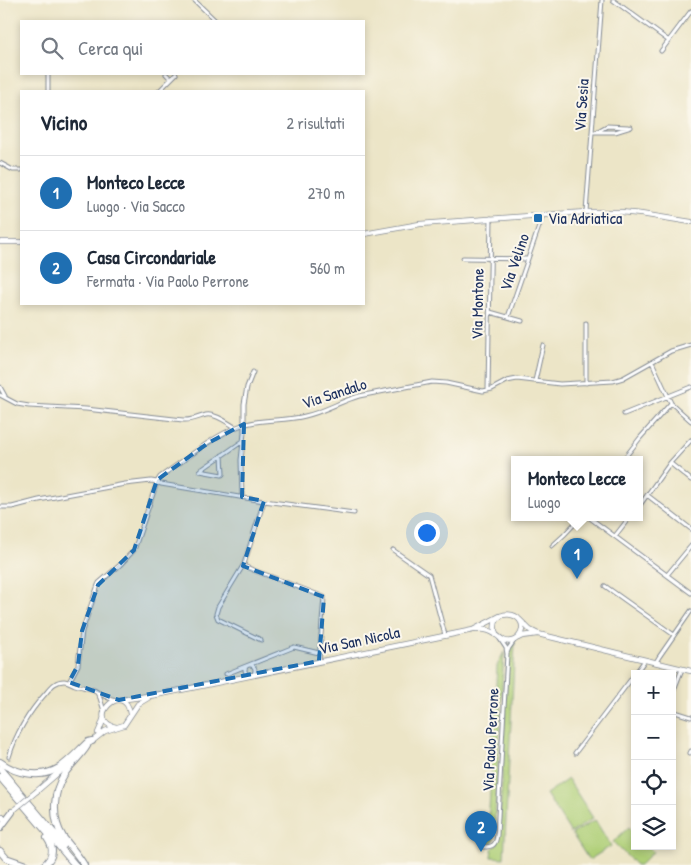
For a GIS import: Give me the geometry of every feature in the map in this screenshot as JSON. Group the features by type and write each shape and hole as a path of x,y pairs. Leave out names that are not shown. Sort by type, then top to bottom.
{"highway":[{"path":"0,762 18,772 36,774 52,771 88,742 92,741"},
{"path":"83,865 59,829 55,802 58,788 64,775 92,741"},
{"path":"0,769 83,865"},
{"path":"0,777 17,798"},
{"path":"0,782 30,812 75,865"},
{"path":"0,828 14,811"},
{"path":"30,812 32,818 52,845 52,855 44,865"},
{"path":"0,851 6,858 26,865"},
{"path":"0,859 17,865"}],"street":[{"path":"194,0 215,20"},
{"name":"Via Sesia","path":"586,212 602,0"},
{"path":"613,0 669,41"},
{"path":"661,51 691,11"},
{"path":"48,75 48,90"},
{"path":"167,75 171,79"},
{"path":"160,90 175,75"},
{"path":"592,132 598,132 615,132 631,128 607,126 598,132"},
{"path":"0,163 13,170 20,170"},
{"path":"365,234 420,224 586,212 621,212 691,222"},
{"name":"Via Velino","path":"508,317 543,215"},
{"name":"Via Montone","path":"488,390 491,218"},
{"path":"0,243 20,242"},
{"path":"463,258 528,259"},
{"name":"Via Velino","path":"490,312 522,321"},
{"path":"586,323 586,383"},
{"path":"535,381 543,345"},
{"path":"488,390 512,379 560,384 619,380 671,351 691,345"},
{"path":"652,362 667,397 691,421"},
{"path":"242,497 241,460 244,398 253,372"},
{"name":"Via Sandalo","path":"156,482 160,477 222,434 244,424 306,416 359,396 426,383 488,390"},
{"path":"0,387 2,392 17,404 86,409 183,420 192,420 210,415 236,427"},
{"path":"624,414 691,387"},
{"path":"0,396 9,399"},
{"path":"626,456 671,403"},
{"path":"643,501 670,463 691,440"},
{"path":"222,455 222,475 200,471 222,455 243,441"},
{"path":"670,463 691,480"},
{"path":"0,507 12,507 39,500 151,481 264,501 354,513"},
{"path":"69,682 78,665 82,631 98,585 134,550 156,482"},
{"path":"647,495 691,529"},
{"path":"261,640 218,619 216,614 218,606 243,566 264,501"},
{"path":"552,546 577,521"},
{"path":"594,521 691,593"},
{"path":"615,536 627,521"},
{"path":"667,576 691,546"},
{"path":"393,550 429,575 446,635"},
{"path":"243,566 324,597 319,661"},
{"path":"605,586 674,636"},
{"path":"656,662 691,611"},
{"name":"Via San Nicola","path":"473,630 500,616 512,614 530,630 538,634 691,671"},
{"path":"498,637 494,628 500,616"},
{"path":"517,638 522,630 520,620"},
{"name":"Via San Nicola","path":"92,741 105,731 124,725 140,702 156,695 473,630 485,630 509,642 522,636 538,634"},
{"name":"Via Paolo Perrone","path":"483,847 495,844 497,835 507,654 506,648 498,637"},
{"name":"Via Paolo Perrone","path":"507,654 511,644 517,638"},
{"name":"Via San Nicola","path":"226,674 294,647 319,653"},
{"path":"638,670 645,660"},
{"path":"248,666 254,667 254,673 251,675"},
{"path":"676,684 682,669"},
{"path":"575,752 631,679"},
{"path":"9,757 13,744 30,712 53,684 61,681 95,691 105,698 117,700 127,705 130,716"},
{"path":"95,691 100,698 108,723 116,727"},
{"name":"Via San Nicola","path":"117,700 156,695"},
{"path":"1,817 14,811 69,764 92,741 101,726 108,704 117,700"},
{"path":"676,712 691,717"}],"highlighted area":[{"path":"244,424 242,497 264,501 243,566 324,597 319,661 119,700 69,682 78,665 82,631 98,585 134,550 157,480 208,443"}],"green space":[{"path":"515,643 504,858 491,857 492,849 497,844 499,838 508,654"},
{"path":"504,652 494,837 493,842 487,845 497,666"},
{"path":"568,779 593,818 571,833 546,794"},
{"path":"595,820 611,846 589,860 572,834"},
{"path":"629,827 631,829 631,850 651,850 653,852 640,865 636,865 613,842"}],"place":[{"name":"Via Adriatica","path":"538,218"},
{"name":"Monteco Lecce","path":"577,579"},
{"name":"Casa Circondariale","path":"481,852"}]}
